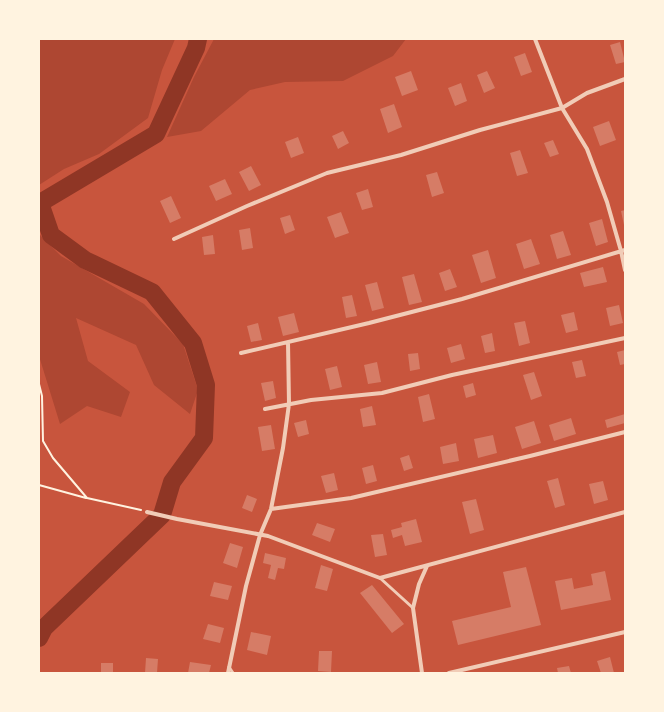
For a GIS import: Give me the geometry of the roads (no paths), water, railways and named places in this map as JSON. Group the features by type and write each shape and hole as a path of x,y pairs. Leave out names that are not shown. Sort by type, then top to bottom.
{"street":[{"path":"535,39 562,108 587,150 607,202 623,250 625,270"},
{"path":"174,239 246,206 327,174 401,155 480,130 562,108 587,93 625,79"},
{"path":"241,353 462,299 623,250"},
{"path":"265,409 311,400 382,393 452,375 625,338"},
{"path":"228,673 246,586 260,535 271,509 283,448 289,404 288,342"},
{"path":"271,509 351,498 515,460 625,432"},
{"path":"147,512 268,536 380,578 428,566 572,525 625,512"},
{"path":"422,673 413,608 419,584 428,566"},
{"path":"449,673 625,632"}],"lane":[{"path":"380,578 413,608"},
{"path":"229,667 233,673"}],"waterway":[{"path":"39,638 44,628 162,515 172,482 204,438 206,385 193,343 152,292 85,260 51,235 40,203 156,134 196,48 198,39"}]}
